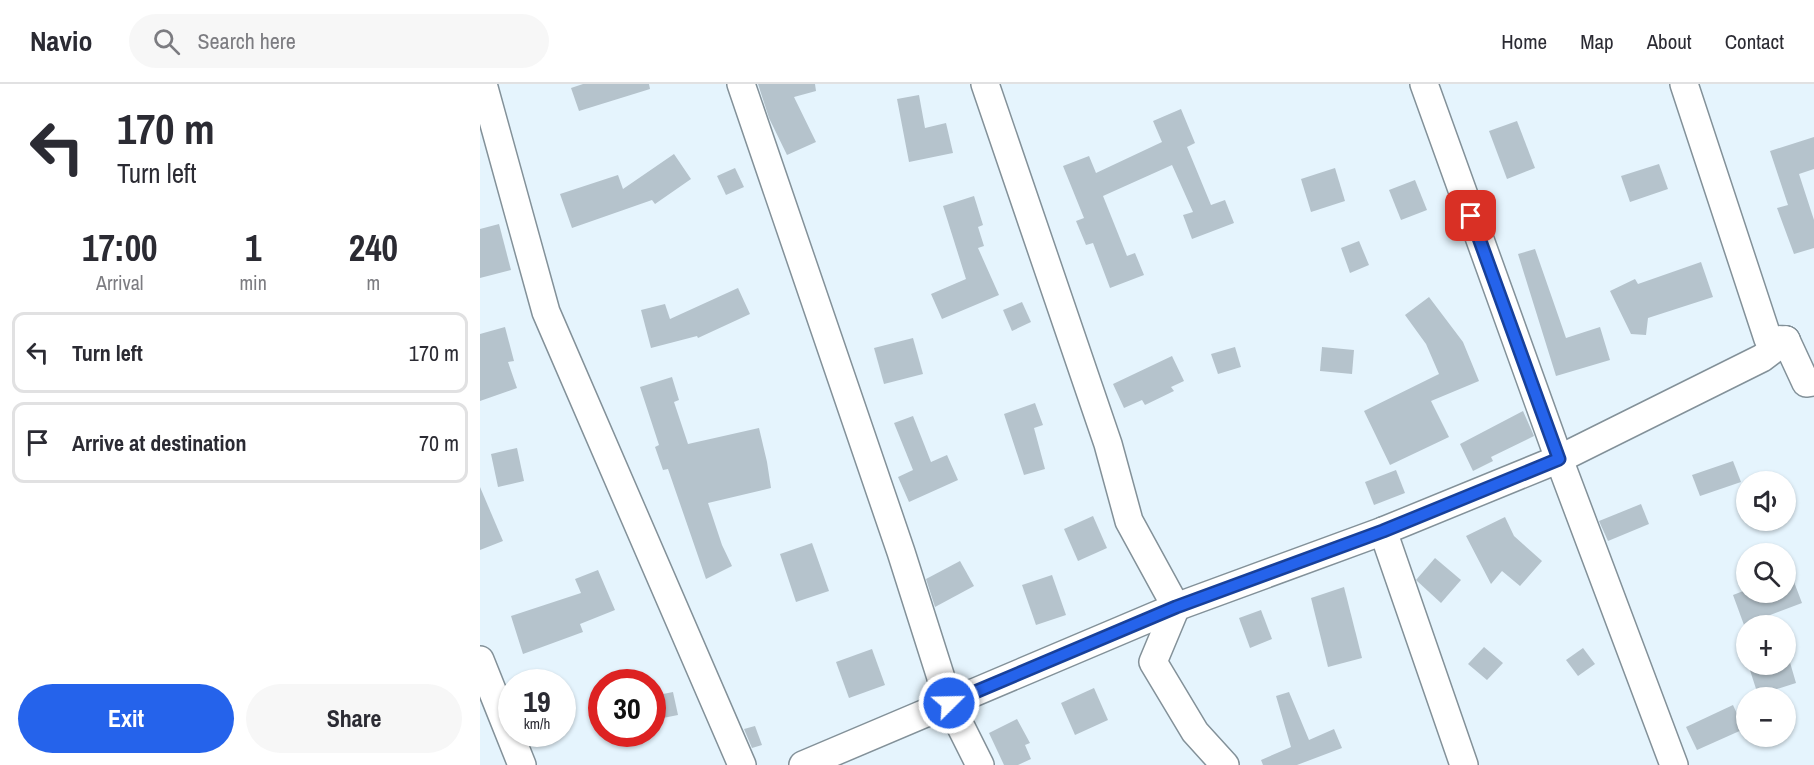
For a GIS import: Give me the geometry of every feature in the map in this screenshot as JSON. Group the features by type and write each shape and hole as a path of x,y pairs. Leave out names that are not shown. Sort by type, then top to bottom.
{"street":[{"path":"483,84 546,312 742,765"},
{"path":"741,84 901,552 949,703 980,765"},
{"path":"985,84 1108,444 1129,521 1176,607"},
{"path":"1424,84 1559,459 1674,765"},
{"path":"1684,84 1768,339 1786,340"},
{"path":"803,765 1176,607 1383,531 1559,459 1762,358 1786,340"},
{"path":"1786,340 1811,382"},
{"path":"1383,531 1464,765"},
{"path":"1176,607 1153,662 1195,732 1226,765"},
{"path":"480,660 522,765"}],"building":[{"path":"583,84 649,84 650,89 579,111 571,88"},
{"path":"758,84 815,84 816,91 794,97 816,142 787,155 769,118"},
{"path":"919,95 925,128 946,123 953,153 909,162 897,99"},
{"path":"1181,109 1195,143 1187,147 1211,205 1225,200 1234,223 1192,239 1183,215 1193,212 1172,165 1103,196 1127,256 1135,253 1144,275 1110,288 1093,243 1086,245 1076,221 1084,218 1063,166 1089,156 1096,173 1162,142 1153,121"},
{"path":"1517,121 1535,168 1507,179 1489,131"},
{"path":"1814,137 1814,169 1799,174 1814,220 1814,248 1794,254 1777,208 1788,205 1770,151"},
{"path":"674,154 691,179 655,204 652,200 572,228 560,194 618,175 623,189"},
{"path":"1659,164 1668,189 1630,202 1621,176"},
{"path":"735,168 744,187 726,195 717,176"},
{"path":"1335,168 1345,201 1311,212 1301,179"},
{"path":"1415,180 1427,210 1401,220 1389,190"},
{"path":"974,196 983,225 978,227 984,246 978,248 999,295 942,319 931,294 966,279 943,206"},
{"path":"499,224 511,270 480,278 480,229"},
{"path":"1359,241 1369,265 1350,273 1341,248"},
{"path":"1535,249 1566,338 1600,327 1610,360 1556,376 1518,254"},
{"path":"1701,262 1713,297 1648,318 1646,335 1631,334 1610,291 1635,279 1638,284"},
{"path":"738,288 750,314 698,338 697,336 651,348 641,310 665,304 670,319"},
{"path":"1429,297 1463,342 1479,381 1431,401 1449,437 1390,465 1364,411 1439,374 1426,344 1405,315"},
{"path":"1022,302 1031,322 1012,331 1003,310"},
{"path":"505,327 514,361 508,362 517,388 480,401 480,334"},
{"path":"913,338 923,374 884,384 874,348"},
{"path":"1235,347 1241,367 1218,374 1211,354"},
{"path":"1322,347 1354,350 1352,374 1320,371"},
{"path":"1172,356 1184,381 1171,387 1174,391 1145,405 1142,400 1124,408 1113,384"},
{"path":"672,377 679,400 674,402 688,444 759,428 767,462 771,488 708,503 722,545 732,566 706,579 668,469 663,470 655,447 659,445 640,387"},
{"path":"1035,403 1043,425 1034,428 1045,469 1024,475 1004,414"},
{"path":"1523,411 1534,436 1491,457 1493,461 1473,471 1460,444"},
{"path":"913,416 931,462 947,455 958,480 909,502 898,477 913,470 894,423"},
{"path":"517,448 524,481 498,487 491,454"},
{"path":"1733,461 1737,471 1736,484 1700,496 1692,475"},
{"path":"1396,470 1405,493 1374,505 1365,482"},
{"path":"480,487 503,541 480,550"},
{"path":"1641,504 1649,524 1608,541 1599,521"},
{"path":"1093,516 1107,548 1078,561 1064,529"},
{"path":"1505,517 1514,536 1542,561 1520,586 1502,571 1491,584 1466,536"},
{"path":"812,543 829,591 796,602 780,554"},
{"path":"1435,558 1461,580 1441,603 1416,580"},
{"path":"960,561 974,586 935,607 926,579"},
{"path":"598,570 615,610 580,624 583,632 523,654 511,616 581,593 575,579"},
{"path":"1052,575 1066,615 1036,625 1022,585"},
{"path":"1344,587 1362,658 1328,667 1311,598"},
{"path":"1796,587 1802,603 1770,615 1740,615 1733,595 1736,594 1736,603 1796,603"},
{"path":"1261,610 1272,639 1250,648 1239,618"},
{"path":"1484,647 1503,663 1487,680 1468,664"},
{"path":"1583,648 1595,664 1578,676 1566,660"},
{"path":"872,649 885,685 849,698 836,662"},
{"path":"1752,675 1794,675 1796,683 1783,687 1755,687"},
{"path":"1094,688 1108,720 1075,735 1061,703"},
{"path":"673,692 678,715 666,717 666,693"},
{"path":"1289,692 1309,740 1334,729 1342,748 1297,765 1263,765 1261,760 1291,747 1276,696"},
{"path":"1733,705 1736,712 1736,733 1697,750 1686,727"},
{"path":"1017,719 1030,743 1025,745 1031,759 1018,765 1004,765 989,733"},
{"path":"755,726 762,745 752,748 744,729"}],"route":[{"path":"949,703 1176,607 1383,531 1559,459 1471,216"}]}
